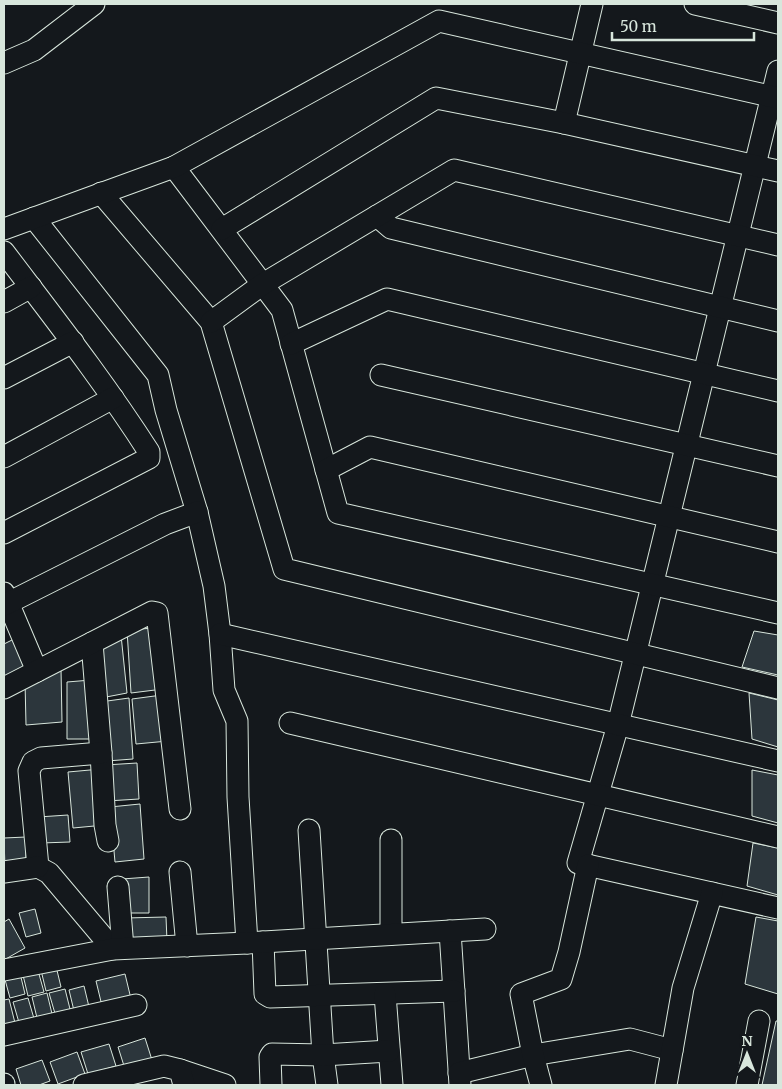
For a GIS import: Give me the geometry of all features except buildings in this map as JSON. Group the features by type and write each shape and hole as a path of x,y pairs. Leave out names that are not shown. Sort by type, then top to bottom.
{"street":[{"path":"4,63 34,50 94,4"},
{"path":"564,123 592,4"},
{"path":"695,4 778,23"},
{"path":"4,229 174,167 438,13 581,53 775,98"},
{"path":"778,71 775,98 755,166 636,654 618,725 578,863 778,908"},
{"path":"222,229 436,98 564,123 778,171"},
{"path":"174,167 282,310 338,513 778,613"},
{"path":"212,322 263,284 454,170 778,245"},
{"path":"101,194 212,322 284,569 778,688"},
{"path":"377,216 390,228 778,320"},
{"path":"34,218 158,375 166,410 197,512 214,586 224,690 237,721 238,797 255,943 265,994 267,996 320,996 454,991"},
{"path":"4,252 73,342 149,452 149,458 4,533"},
{"path":"4,302 31,287"},
{"path":"291,344 387,299 778,391"},
{"path":"4,378 73,342"},
{"path":"381,375 778,466"},
{"path":"4,457 113,398"},
{"path":"326,470 370,447 778,542"},
{"path":"36,671 5,600 165,524 197,512"},
{"path":"4,688 152,612 157,613 180,809"},
{"path":"220,634 778,761"},
{"path":"92,643 102,753 105,825 108,841"},
{"path":"290,723 778,837"},
{"path":"102,753 41,758 33,762 29,771 44,870 118,949"},
{"path":"309,830 327,1085"},
{"path":"390,840 391,934"},
{"path":"541,1085 521,994 561,979 569,952 588,865"},
{"path":"4,872 44,870"},
{"path":"180,872 187,946"},
{"path":"118,887 118,949"},
{"path":"666,1085 683,988 712,893"},
{"path":"4,970 118,949 485,929"},
{"path":"450,931 460,1079 533,1055 630,1040 672,1050"},
{"path":"386,994 392,1085"},
{"path":"4,1036 136,1005"},
{"path":"747,1085 759,1021"},
{"path":"271,1085 270,1056 272,1054 324,1055 389,1051"},
{"path":"84,1085 111,1082 164,1066 182,1078 225,1085"}]}
